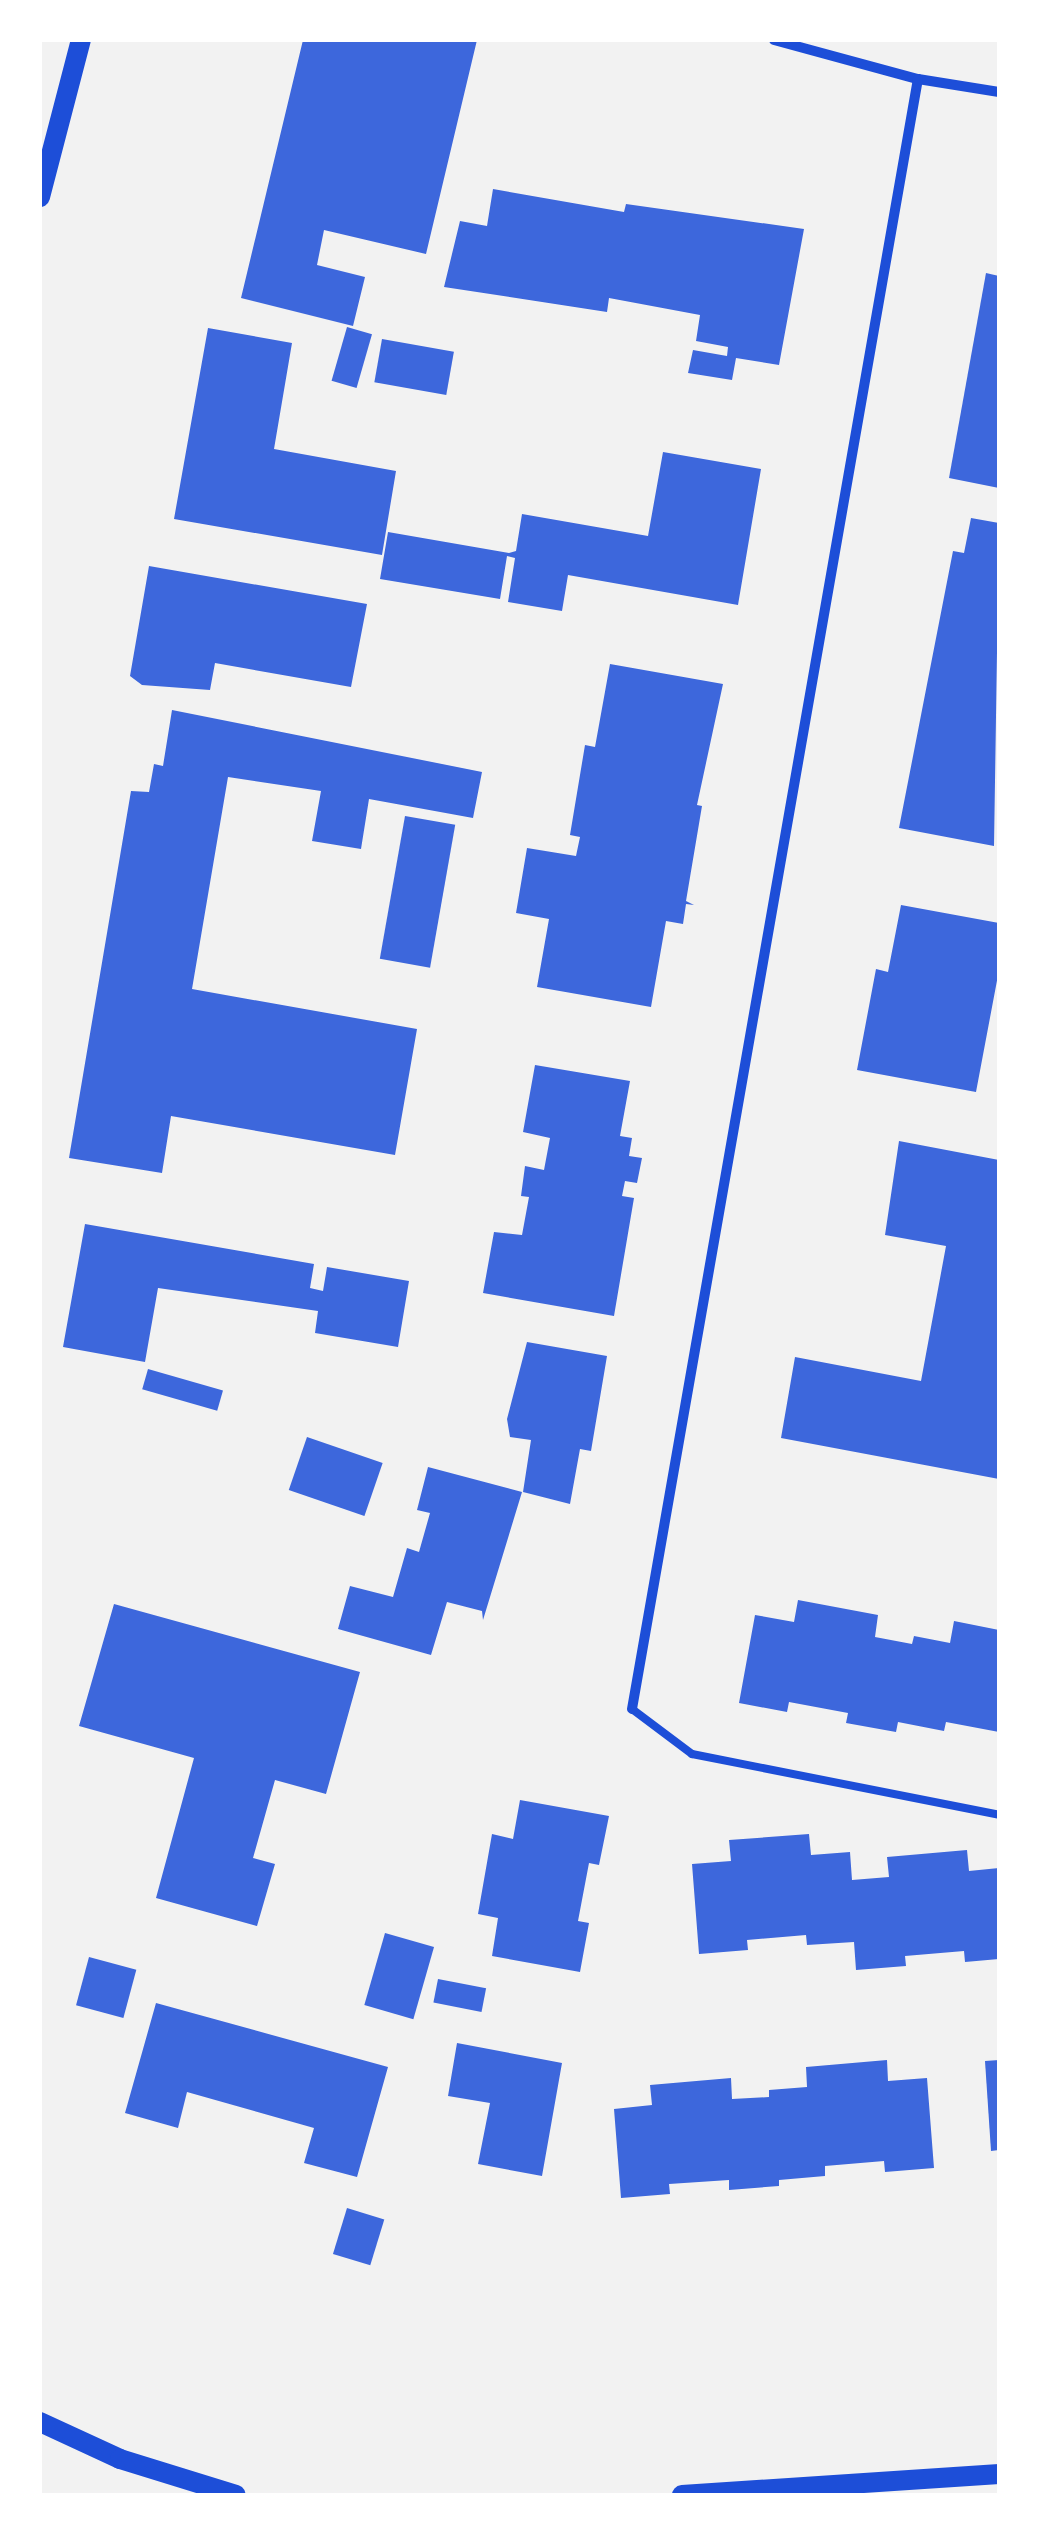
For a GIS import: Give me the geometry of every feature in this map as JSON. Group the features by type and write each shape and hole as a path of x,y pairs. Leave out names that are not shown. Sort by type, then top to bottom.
{"main road":[{"path":"40,197 81,40"},
{"path":"40,2422 120,2459 236,2495"},
{"path":"682,2495 999,2474"}],"street":[{"path":"774,40 918,79 999,92"},
{"path":"632,1709 918,79"}],"lane":[{"path":"632,1709 692,1754 999,1815"}],"building":[{"path":"303,40 477,40 426,254 324,230 317,265 365,277 353,326 241,298"},
{"path":"493,189 624,212 626,204 804,229 779,365 736,358 732,380 688,373 693,350 727,356 728,347 696,341 700,315 609,298 607,312 444,287 460,221 487,226"},
{"path":"986,273 999,276 999,488 949,478"},
{"path":"347,327 372,334 357,388 332,381"},
{"path":"208,328 292,343 274,449 396,471 382,555 174,519"},
{"path":"382,339 454,352 446,395 374,382"},
{"path":"663,452 761,469 738,605 568,575 562,611 508,602 515,558 507,556 500,599 380,579 388,532 509,553 516,551 522,514 648,536"},
{"path":"971,518 999,523 994,846 899,828 953,551 964,553"},
{"path":"149,566 367,604 351,687 215,663 210,690 142,685 130,676"},
{"path":"610,664 723,684 697,805 702,806 686,901 694,905 686,904 683,924 666,921 651,1007 537,987 549,919 516,913 527,848 576,856 580,837 570,835 585,745 595,747"},
{"path":"172,710 482,772 473,818 369,799 361,849 312,841 321,791 228,777 192,989 417,1029 395,1155 171,1116 162,1173 69,1158 131,791 149,792 154,764 163,766"},
{"path":"405,816 455,825 430,968 380,959"},
{"path":"901,905 999,923 999,970 976,1092 857,1070 876,969 888,972"},
{"path":"535,1065 630,1081 620,1136 632,1138 629,1156 642,1158 637,1183 625,1181 622,1196 634,1198 614,1316 483,1293 494,1232 522,1235 529,1197 521,1196 525,1166 544,1170 550,1138 523,1132"},
{"path":"899,1141 999,1160 999,1479 781,1438 795,1357 921,1381 946,1246 885,1235"},
{"path":"85,1224 314,1264 310,1288 323,1291 327,1267 409,1281 398,1347 315,1333 318,1311 158,1288 145,1362 63,1347"},
{"path":"527,1342 607,1356 591,1451 580,1449 570,1504 523,1492 531,1440 510,1437 507,1419"},
{"path":"148,1369 223,1390 217,1411 142,1389"},
{"path":"307,1437 383,1463 364,1516 289,1490"},
{"path":"428,1467 522,1492 483,1620 482,1611 447,1602 431,1655 338,1629 350,1586 393,1597 407,1548 419,1552 430,1513 417,1510"},
{"path":"798,1600 878,1615 875,1637 912,1644 914,1636 950,1643 954,1621 999,1630 999,1732 946,1722 944,1731 898,1722 896,1732 846,1723 848,1713 789,1702 787,1712 739,1703 755,1615 794,1622"},
{"path":"114,1604 360,1672 326,1794 275,1780 253,1858 275,1864 257,1926 156,1898 194,1758 79,1726"},
{"path":"520,1800 609,1816 599,1865 589,1863 578,1921 589,1923 580,1972 492,1956 498,1918 478,1914 492,1834 513,1839"},
{"path":"809,1834 811,1855 850,1852 852,1880 889,1877 887,1857 967,1850 969,1871 999,1868 999,1959 965,1962 964,1951 905,1956 906,1966 856,1970 854,1942 807,1945 806,1935 747,1940 748,1950 699,1954 692,1864 731,1861 729,1840"},
{"path":"385,1933 434,1947 413,2019 364,2005"},
{"path":"89,1957 136,1970 123,2018 76,2005"},
{"path":"438,1979 486,1988 482,2012 433,2003"},
{"path":"156,2003 388,2067 357,2177 304,2163 314,2128 187,2092 178,2128 125,2113"},
{"path":"457,2043 562,2063 542,2176 478,2164 490,2103 448,2096"},
{"path":"887,2060 888,2081 927,2078 934,2168 885,2172 884,2161 825,2166 825,2176 779,2180 779,2186 729,2190 729,2180 669,2184 670,2194 621,2198 614,2109 652,2105 650,2085 731,2078 732,2099 769,2097 769,2090 807,2087 806,2067"},
{"path":"999,2060 999,2150 991,2151 985,2061"},
{"path":"347,2208 384,2219 370,2265 333,2254"}]}
